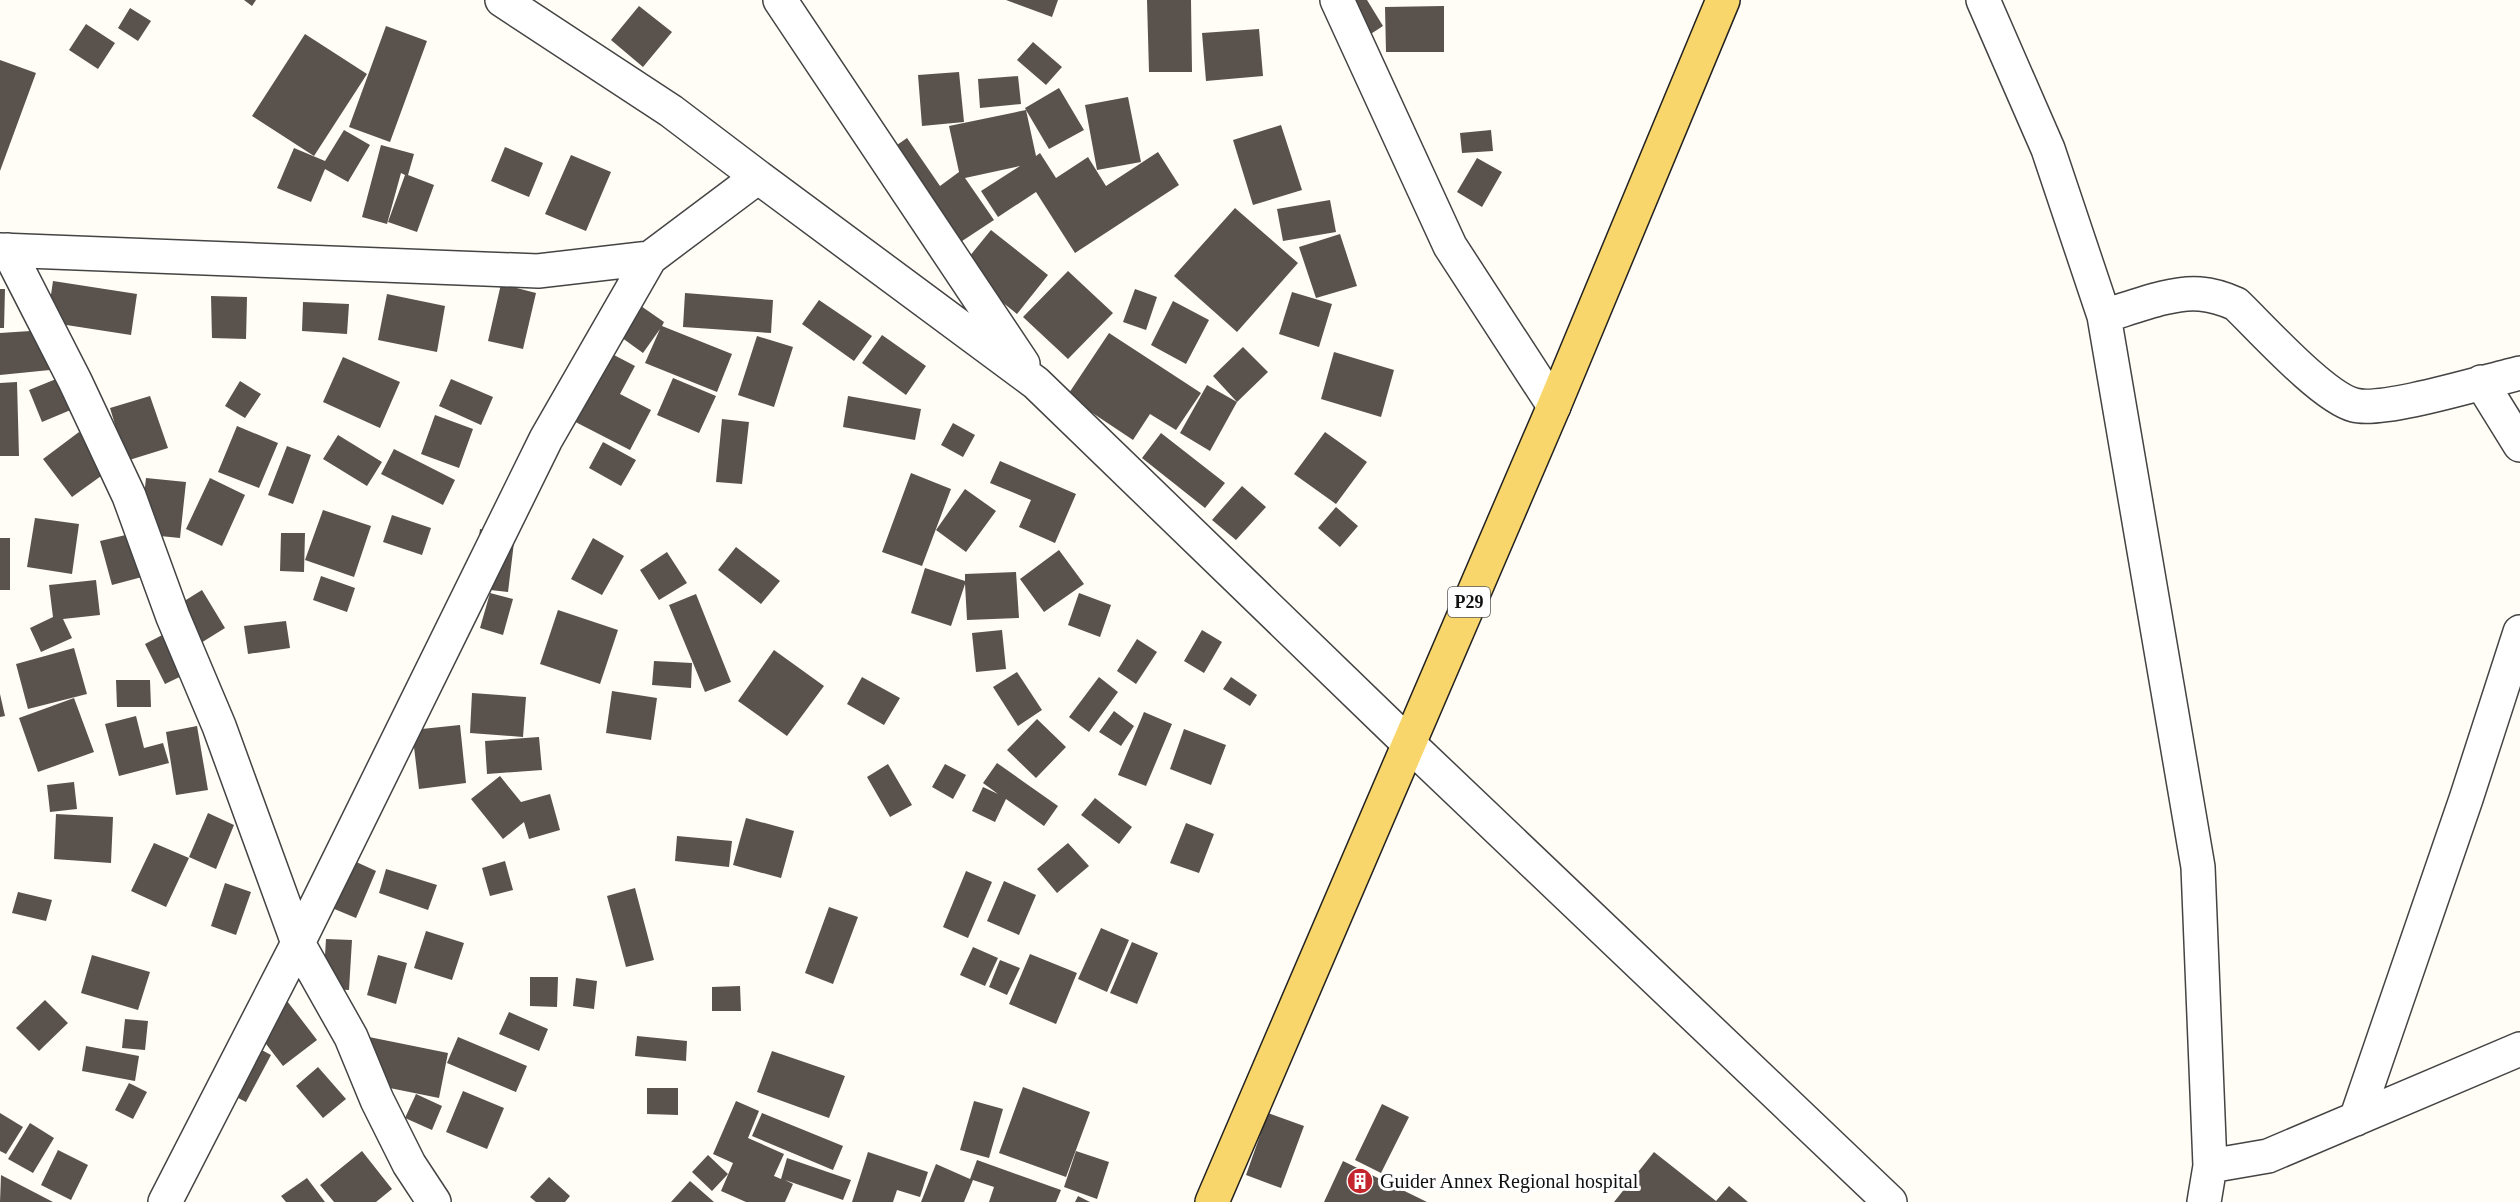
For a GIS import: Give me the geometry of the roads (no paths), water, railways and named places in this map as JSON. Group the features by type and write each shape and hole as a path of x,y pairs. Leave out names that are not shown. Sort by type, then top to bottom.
{"main road":[{"name":"P29","path":"1212,1202 1554,406 1723,0"}],"street":[{"path":"502,0 671,111 1036,383 1408,743 1890,1202"},
{"path":"780,0 1036,383"},
{"path":"1337,0 1450,246 1554,406"},
{"path":"1982,2 2048,149 2104,316 2198,867 2210,1166 2204,1202"},
{"path":"165,1202 298,943 546,439 650,258 758,177"},
{"path":"4,250 538,271 650,258"},
{"path":"4,250 75,381 129,496 173,617 219,726 298,943 351,1037 377,1100 409,1164 434,1202"},
{"path":"2104,316 2169,297 2198,293 2221,298 2236,304 2332,396 2355,405 2379,407 2520,373"},
{"path":"2481,382 2520,445"},
{"path":"2356,1119 2466,799 2520,632"},
{"path":"2210,1166 2268,1156 2520,1049"}],"place":[{"name":"Guider Annex Regional hospital","path":"1360,1181"}]}
